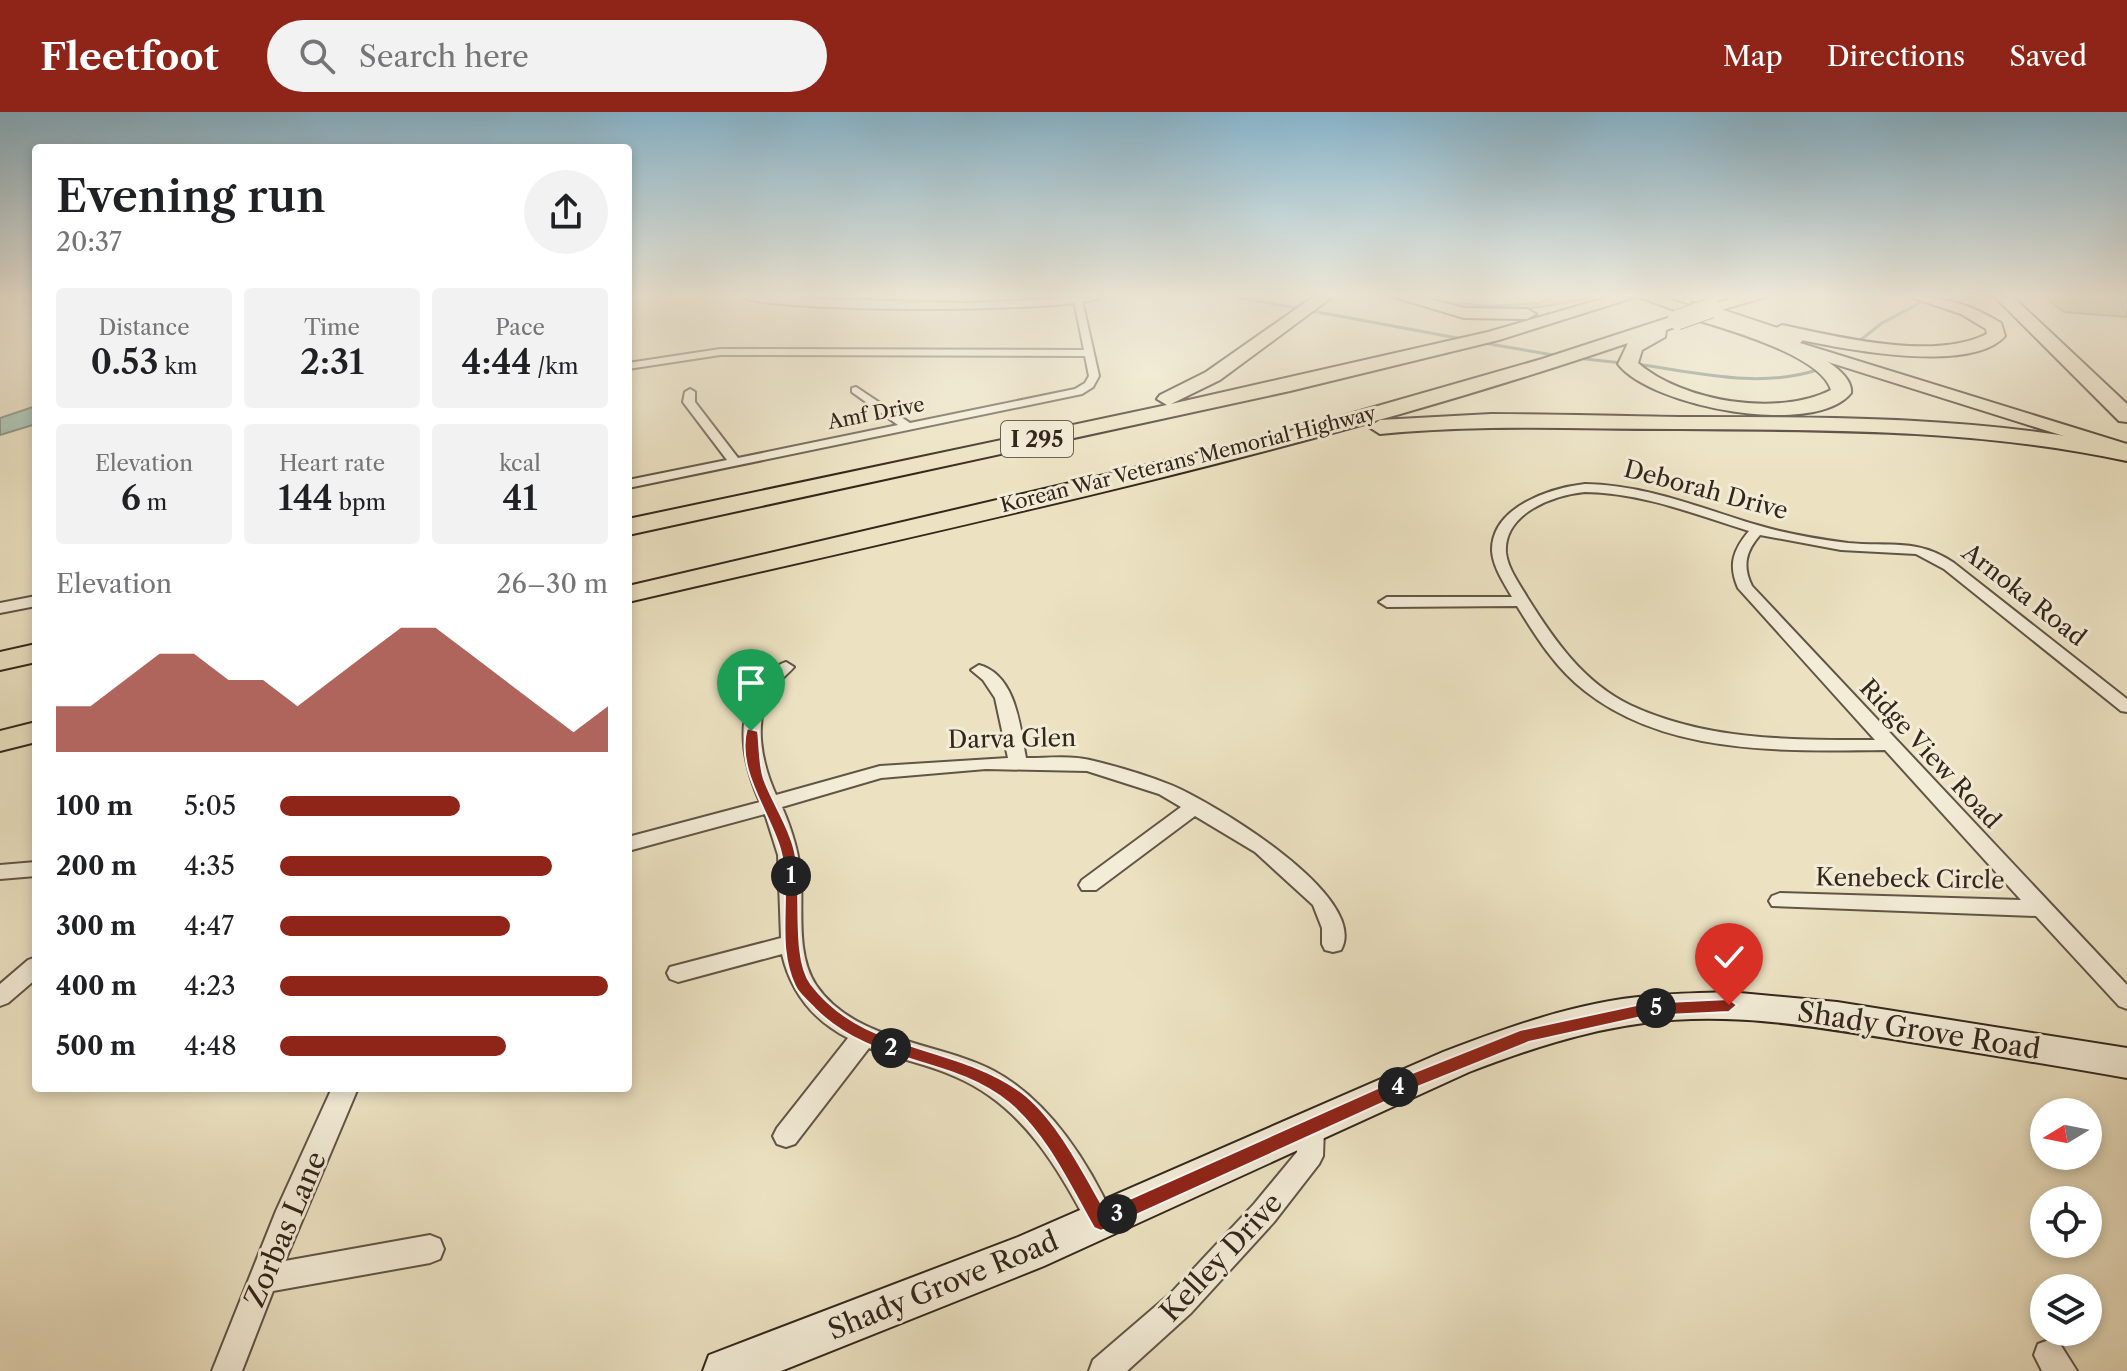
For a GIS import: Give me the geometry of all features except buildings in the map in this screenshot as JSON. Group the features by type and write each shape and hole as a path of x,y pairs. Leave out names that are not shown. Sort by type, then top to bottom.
{"highway":[{"path":"965,455 1116,416 1176,396 1241,356"},
{"name":"Korean War Veterans Memorial Highway","path":"632,526 1411,356"},
{"name":"Korean War Veterans Memorial Highway","path":"632,593 1156,470 1570,356"},
{"path":"1628,356 1630,367 1642,377 1690,396 1756,406 1811,406 1841,393 1842,386 1837,379 1815,361 1802,356"},
{"path":"1827,356 2127,452"},
{"path":"1841,356 2127,440"},
{"path":"2064,356 2127,416"},
{"path":"1156,470 1350,431 1462,422 1952,425 2051,437 2127,452"},
{"path":"0,661 32,654"},
{"path":"0,741 32,733"}],"main road":[{"name":"Shady Grove Road","path":"725,1371 1101,1221 1456,1062 1527,1035 1585,1020 1682,1006 1729,1005 1837,1016 2127,1063"}],"street":[{"path":"632,365 695,356"},
{"name":"Amf Drive","path":"632,483 1078,392 1093,380 1090,356"},
{"path":"856,390 908,427"},
{"path":"690,392 689,402 735,462"},
{"name":"Deborah Drive","path":"1890,745 1730,740 1645,718 1606,699 1575,676 1557,656 1522,601 1499,552 1503,533 1527,508 1555,493 1588,487 1627,492 1757,530 1842,546 1927,552"},
{"name":"Ridge View Road","path":"1757,530 1738,556 1737,567 1745,588 2127,1000"},
{"name":"Arnoka Road","path":"1927,552 2127,707"},
{"path":"1387,602 1522,601"},
{"path":"0,608 32,602"},
{"path":"786,667 762,690 751,731 752,757 788,850 793,906 791,944 794,966 804,987 839,1022 863,1037 901,1052 963,1068 1015,1097 1060,1149 1101,1221"},
{"path":"979,670 991,676 999,690 1018,762"},
{"name":"Darva Glen","path":"632,843 880,772 1018,762 1066,762 1112,770 1166,790 1262,847 1311,887 1328,913 1333,944"},
{"path":"1089,885 1196,806"},
{"path":"0,872 32,869"},
{"name":"Kenebeck Circle","path":"1780,901 2039,908"},
{"path":"678,973 791,944"},
{"path":"0,997 32,969"},
{"path":"786,1136 863,1037"},
{"name":"Zorbas Lane","path":"227,1371 343,1092"},
{"name":"Kelley Drive","path":"1104,1371 1181,1303 1264,1213 1310,1156 1311,1128"},
{"path":"264,1279 430,1249"}],"shaded area":[{"path":"32,407 32,425 0,435 0,418"}],"waterway":[{"path":"1577,358 1622,363"},
{"path":"1636,364 1749,379 1795,376 1817,370"}],"route":[{"path":"751,731 757,777 788,850 793,906 791,944 794,966 804,987 839,1022 863,1037 901,1052 963,1068 1015,1097 1060,1149 1101,1221 1413,1080 1527,1035 1646,1009 1729,1005"}]}
